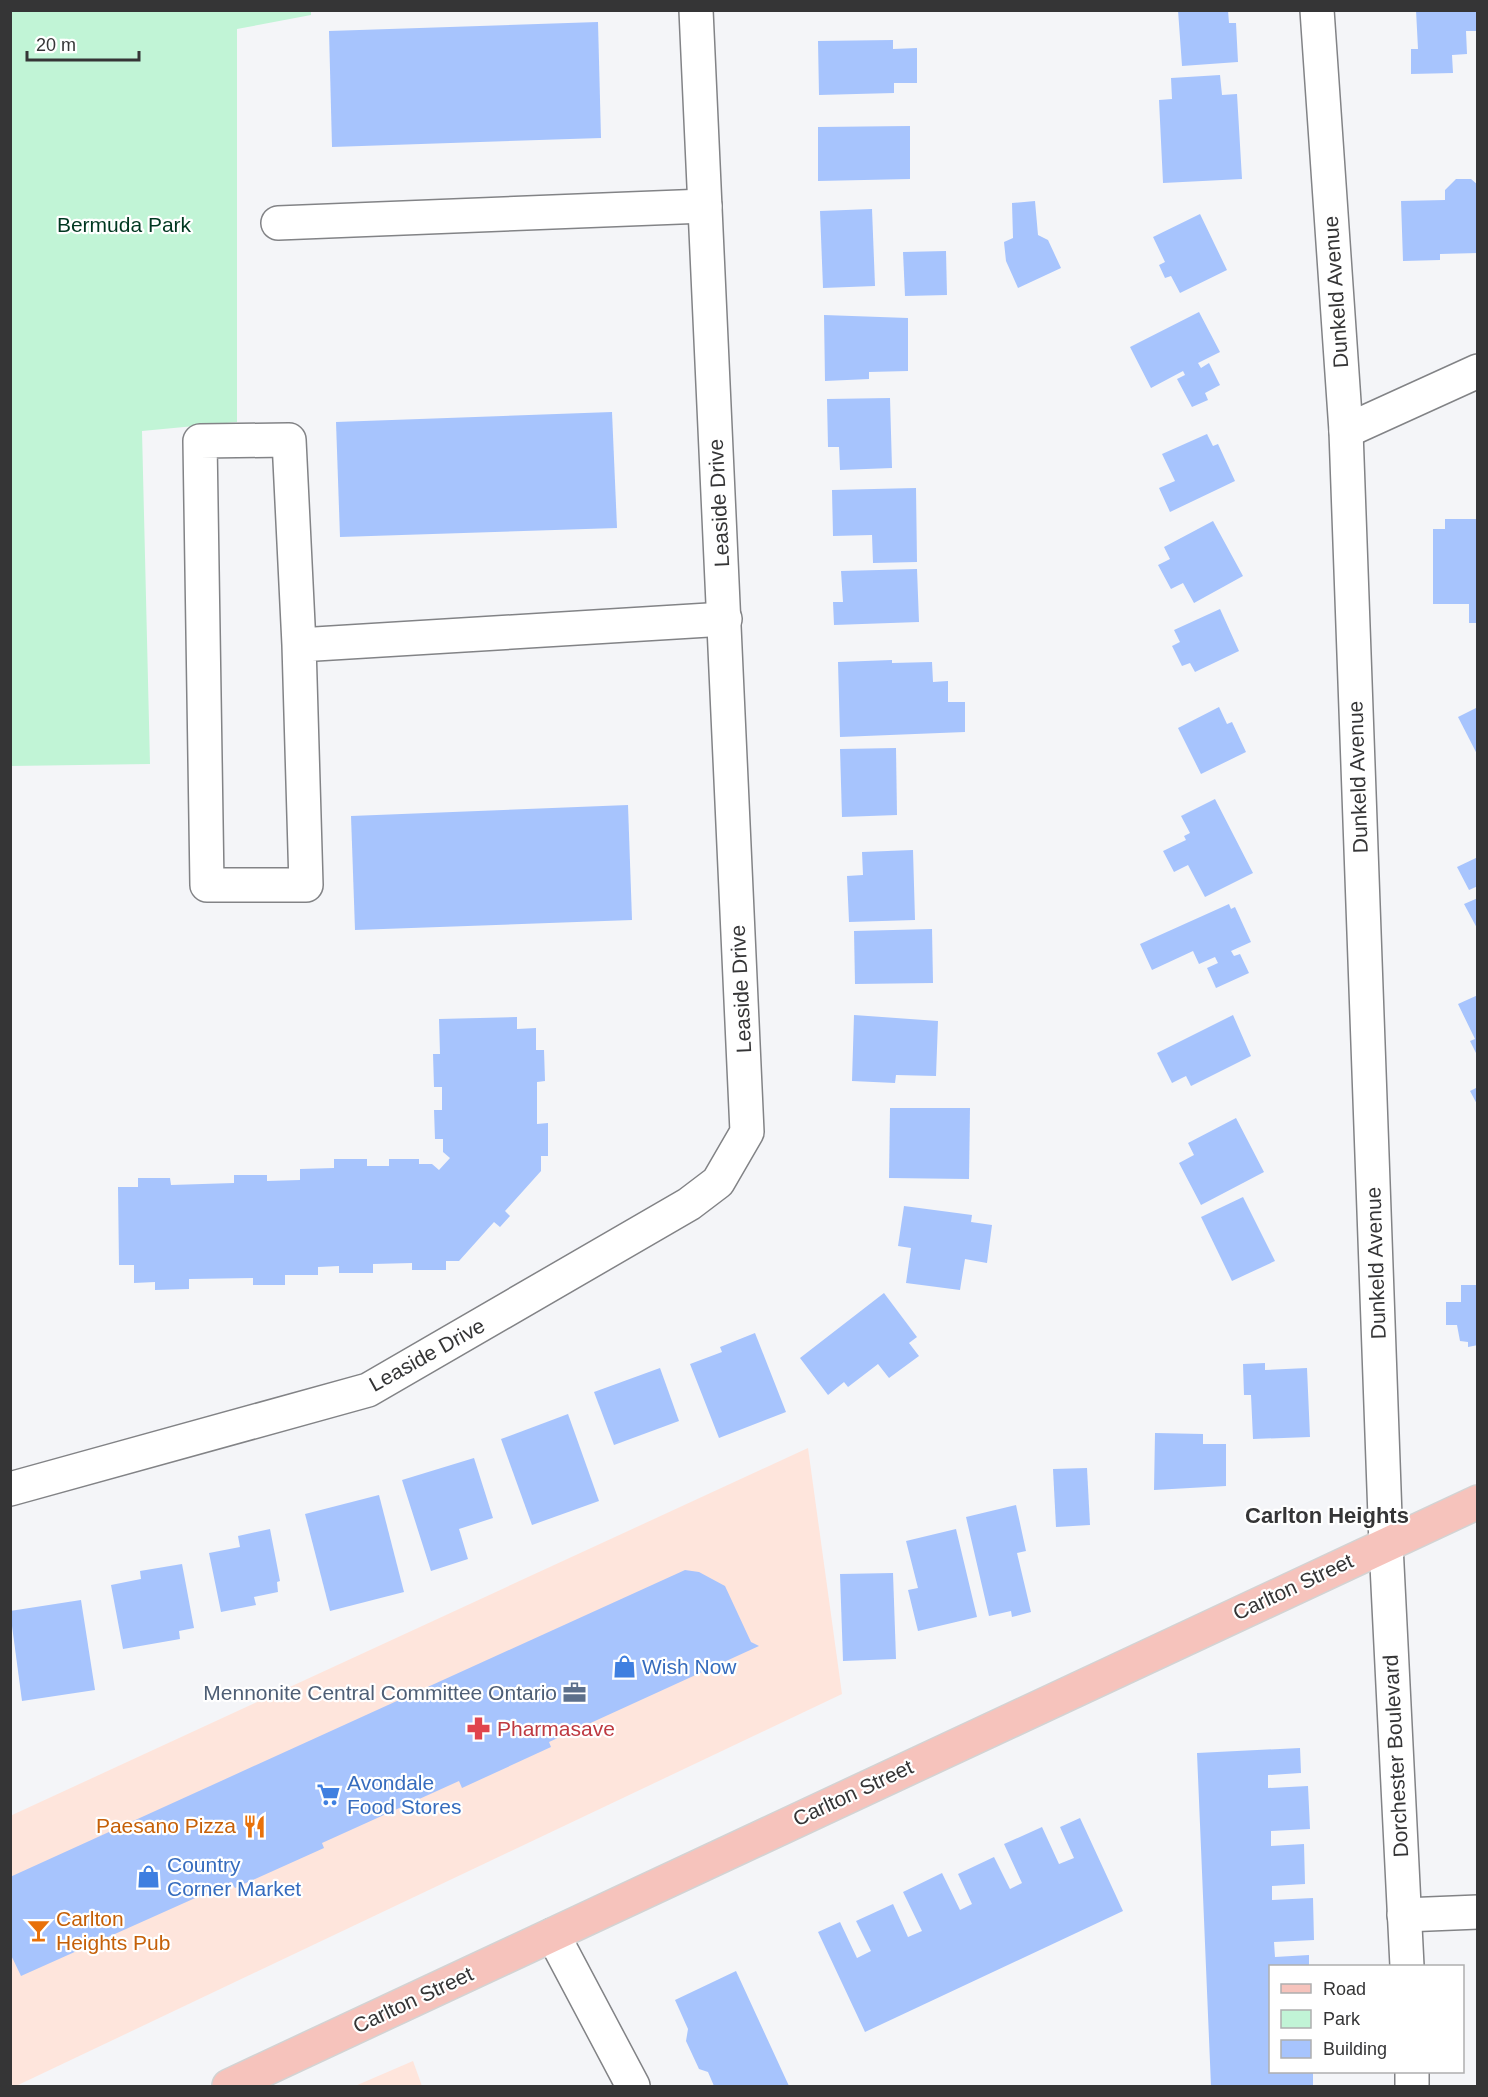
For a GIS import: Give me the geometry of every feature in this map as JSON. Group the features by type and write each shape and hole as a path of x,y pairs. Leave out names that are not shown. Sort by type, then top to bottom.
{"main road":[{"name":"Carlton Street","path":"229,2086 1478,1502"}],"street":[{"name":"Leaside Drive","path":"10,1489 368,1390 689,1204 718,1182 747,1132 696,10"},
{"name":"Dunkeld Avenue","path":"1317,10 1346,431 1386,1545"},
{"path":"278,223 705,206"},
{"path":"1346,431 1478,370"},
{"path":"289,440 299,645 306,885 207,885 200,441 289,440"},
{"path":"299,645 725,619"},
{"name":"Dorchester Boulevard","path":"1386,1545 1407,1965"},
{"path":"1404,1916 1478,1912"},
{"path":"553,1935 633,2086"}],"shaded area":[{"path":"808,1448 842,1694 16,2086 10,2086 10,1816"},
{"path":"413,2061 422,2086 355,2086"}],"green space":[{"name":"Bermuda Park","path":"10,11 311,11 311,15 237,29 237,422 142,431 150,764 11,766"}],"building":[{"path":"1178,10 1228,10 1229,23 1236,23 1238,62 1182,66"},
{"path":"1416,10 1478,10 1478,31 1466,31 1467,54 1452,55 1453,73 1411,74 1411,49 1418,49"},
{"path":"598,22 601,138 332,147 329,31"},
{"path":"893,40 893,49 917,48 917,83 894,83 894,93 819,95 818,41"},
{"path":"1220,75 1222,95 1237,94 1242,179 1163,183 1159,100 1172,99 1171,78"},
{"path":"910,126 910,179 818,181 818,127"},
{"path":"1456,179 1471,179 1478,185 1478,253 1440,254 1440,260 1403,261 1401,201 1445,200 1445,190"},
{"path":"1035,201 1038,235 1048,240 1061,268 1018,288 1006,261 1004,242 1013,238 1012,203"},
{"path":"872,209 875,286 823,288 820,211"},
{"path":"1200,214 1227,270 1180,293 1171,276 1165,278 1159,265 1165,262 1153,237"},
{"path":"946,251 947,295 905,296 903,252"},
{"path":"1199,312 1220,352 1198,363 1201,368 1209,363 1220,385 1205,393 1208,400 1192,407 1177,379 1185,375 1183,371 1151,388 1130,347"},
{"path":"824,315 908,318 908,371 869,372 869,379 825,381"},
{"path":"890,398 892,468 840,470 839,447 828,447 827,399"},
{"path":"612,412 617,528 340,537 336,422"},
{"path":"1207,434 1213,446 1218,444 1235,481 1170,512 1159,488 1175,481 1162,454"},
{"path":"916,488 917,562 873,563 872,535 833,536 832,490"},
{"path":"1445,519 1478,519 1478,623 1469,623 1469,604 1433,604 1433,529 1445,529"},
{"path":"1213,521 1243,576 1194,603 1183,583 1171,589 1158,565 1170,559 1164,547"},
{"path":"917,569 919,622 834,625 833,602 843,602 841,571"},
{"path":"1220,609 1239,651 1195,672 1190,663 1182,666 1172,646 1180,642 1174,630"},
{"path":"892,660 892,663 932,662 933,682 948,681 948,702 965,702 965,732 840,737 838,662"},
{"path":"1219,707 1227,724 1232,722 1246,752 1201,774 1178,728"},
{"path":"1478,707 1478,756 1458,717"},
{"path":"896,748 897,815 842,817 840,749"},
{"path":"1215,799 1253,873 1205,897 1188,865 1174,872 1163,851 1186,840 1184,836 1190,833 1181,816"},
{"path":"628,805 632,920 355,930 351,816"},
{"path":"913,850 915,920 849,922 847,876 863,875 862,852"},
{"path":"1478,857 1478,886 1469,890 1457,867"},
{"path":"1478,898 1478,930 1464,904"},
{"path":"1229,904 1231,909 1235,907 1251,942 1231,951 1234,956 1240,954 1249,973 1216,988 1207,968 1218,963 1215,957 1199,964 1193,951 1152,970 1140,944"},
{"path":"932,929 933,983 855,984 854,931"},
{"path":"1478,995 1478,1057 1470,1041 1475,1039 1458,1004"},
{"path":"854,1015 938,1021 936,1076 896,1075 895,1083 852,1081"},
{"path":"1233,1015 1251,1056 1191,1086 1186,1076 1172,1083 1157,1053"},
{"path":"517,1017 517,1029 536,1028 536,1050 544,1050 545,1081 537,1082 537,1124 548,1123 548,1156 541,1156 541,1171 505,1211 510,1216 500,1227 494,1222 459,1261 446,1261 446,1270 412,1270 412,1263 373,1264 373,1273 339,1273 339,1266 318,1267 318,1275 285,1275 285,1285 253,1285 253,1278 189,1279 189,1289 155,1290 155,1282 134,1283 134,1265 119,1265 118,1187 138,1187 138,1178 170,1178 171,1185 234,1183 234,1175 267,1175 267,1181 300,1180 300,1169 334,1168 334,1159 367,1159 367,1166 389,1166 389,1159 419,1159 419,1164 432,1164 439,1170 450,1158 443,1152 443,1139 435,1139 434,1110 442,1110 442,1087 434,1087 433,1054 440,1054 439,1019"},
{"path":"1478,1087 1478,1106 1470,1091"},
{"path":"890,1108 970,1108 969,1179 889,1178"},
{"path":"1236,1118 1264,1172 1201,1205 1179,1163 1194,1155 1188,1143"},
{"path":"1243,1197 1275,1261 1232,1281 1201,1217"},
{"path":"904,1206 972,1215 971,1222 992,1225 987,1263 965,1259 960,1290 906,1283 911,1248 898,1246"},
{"path":"1461,1285 1478,1285 1478,1345 1468,1347 1468,1342 1460,1341 1457,1325 1446,1325 1446,1302 1461,1302"},
{"path":"884,1293 917,1337 909,1343 919,1356 889,1378 878,1364 848,1387 844,1382 828,1395 800,1358"},
{"path":"755,1333 786,1412 719,1438 690,1364 722,1352 720,1347"},
{"path":"1265,1363 1265,1370 1307,1368 1310,1437 1253,1439 1251,1395 1244,1395 1243,1364"},
{"path":"660,1368 679,1421 614,1445 594,1392"},
{"path":"568,1414 599,1501 532,1525 501,1439"},
{"path":"1155,1433 1203,1434 1203,1444 1226,1444 1226,1486 1154,1490"},
{"path":"474,1458 493,1518 459,1529 468,1559 431,1571 402,1480"},
{"path":"1087,1468 1090,1525 1056,1527 1053,1469"},
{"path":"379,1495 404,1592 330,1611 305,1514"},
{"path":"1016,1505 1026,1551 1017,1553 1031,1612 1012,1617 1011,1611 989,1616 966,1517"},
{"path":"270,1529 280,1581 277,1582 278,1592 254,1597 256,1605 221,1612 209,1553 240,1547 238,1536"},
{"path":"956,1529 977,1617 918,1631 908,1590 918,1588 906,1541"},
{"path":"182,1564 194,1628 179,1631 180,1639 123,1649 111,1585 141,1579 140,1571"},
{"path":"685,1570 699,1572 725,1586 751,1642 759,1646 549,1742 551,1747 462,1788 459,1781 322,1843 324,1848 235,1888 231,1882 21,1976 10,1953 10,1877"},
{"path":"893,1573 896,1659 843,1661 840,1574"},
{"path":"81,1600 95,1690 22,1701 10,1611"},
{"path":"1300,1748 1301,1773 1268,1775 1268,1788 1308,1786 1310,1829 1271,1831 1271,1846 1304,1844 1305,1884 1272,1886 1272,1900 1313,1898 1314,1940 1274,1942 1275,1957 1309,1955 1309,1965 1269,1965 1269,2073 1313,2073 1313,2086 1211,2086 1197,1753"},
{"path":"1080,1818 1123,1911 865,2032 818,1932 840,1922 857,1958 871,1951 856,1921 893,1904 908,1937 922,1931 903,1892 942,1873 960,1910 972,1904 958,1874 994,1857 1010,1889 1022,1883 1004,1844 1042,1827 1059,1864 1074,1858 1060,1827"},
{"path":"736,1971 789,2086 714,2086 708,2072 699,2069 686,2041 688,2029 675,2000"}],"place":[{"name":"Wish Now","path":"624,1667"},
{"name":"Mennonite Central Committee Ontario","path":"575,1693"},
{"name":"Pharmasave","path":"479,1729"},
{"name":"Avondale Food Stores","path":"329,1795"},
{"name":"Paesano Pizza","path":"254,1826"},
{"name":"Country Corner Market","path":"149,1877"},
{"name":"Carlton Heights Pub","path":"38,1931"}],"district":[{"name":"Carlton Heights","path":"1327,1515"}]}
